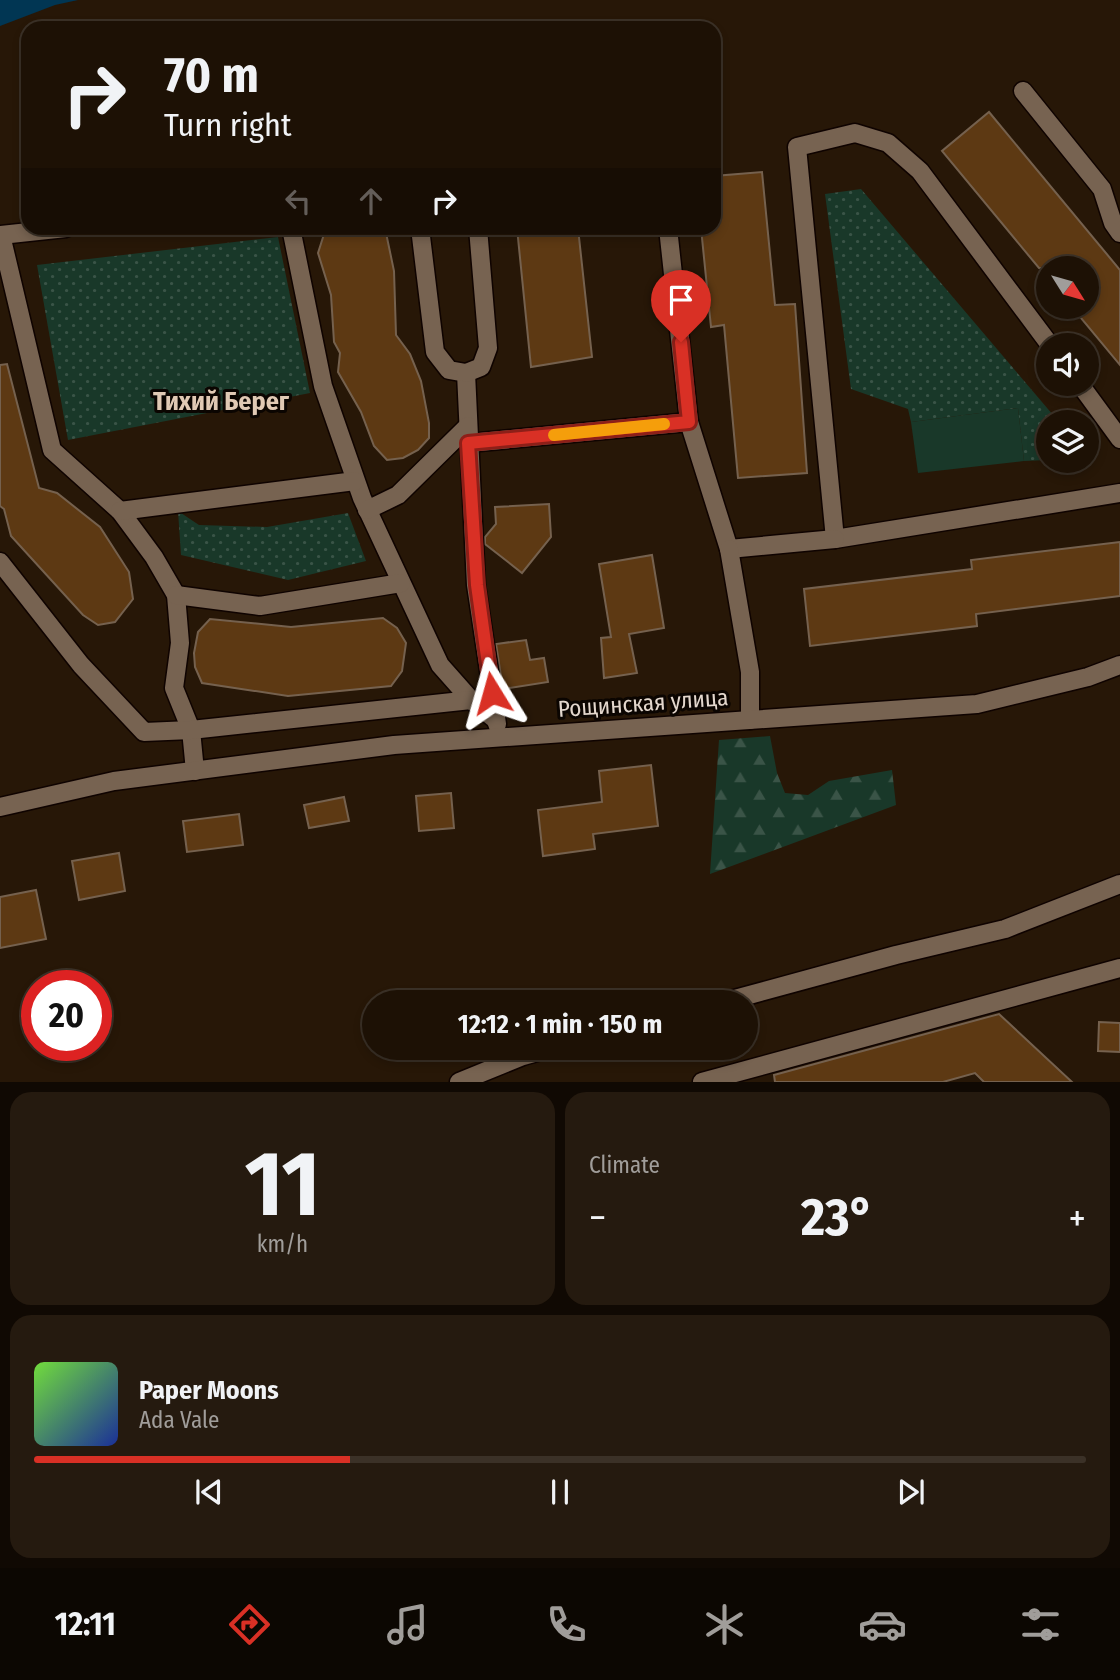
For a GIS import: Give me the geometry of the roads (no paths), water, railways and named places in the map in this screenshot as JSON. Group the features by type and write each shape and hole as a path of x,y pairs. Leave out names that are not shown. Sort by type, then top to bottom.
{"street":[{"path":"1023,91 1102,189 1113,223 1120,233"},
{"path":"835,539 797,147 855,133 888,143 920,171 1041,333"},
{"path":"21,233 1,235 52,450 120,511 154,557 176,595 180,643 174,688 191,730 195,771"},
{"path":"292,235 323,386 367,510 440,665 498,729"},
{"path":"421,235 435,352 449,370 466,373 481,368 488,348 479,235"},
{"path":"669,235 689,422 729,549 750,672 750,720"},
{"path":"466,373 477,585 498,729"},
{"path":"1089,396 1120,439"},
{"path":"367,510 398,495 468,435 689,422"},
{"path":"120,511 355,481"},
{"path":"729,549 835,539 1120,492"},
{"path":"0,562 81,665 144,732 191,730 471,699"},
{"path":"176,595 260,606 401,583"},
{"name":"Рощинская улица","path":"0,807 114,781 394,746 498,729 750,720 977,704 1088,677 1120,665"},
{"path":"758,993 895,955 1005,929 1120,884"},
{"path":"702,1082 1120,968"},
{"path":"458,1082 513,1060"}],"water":[{"path":"0,0 78,0 55,5 0,26"}],"district":[{"name":"Тихий Берег","path":"221,401"}]}
